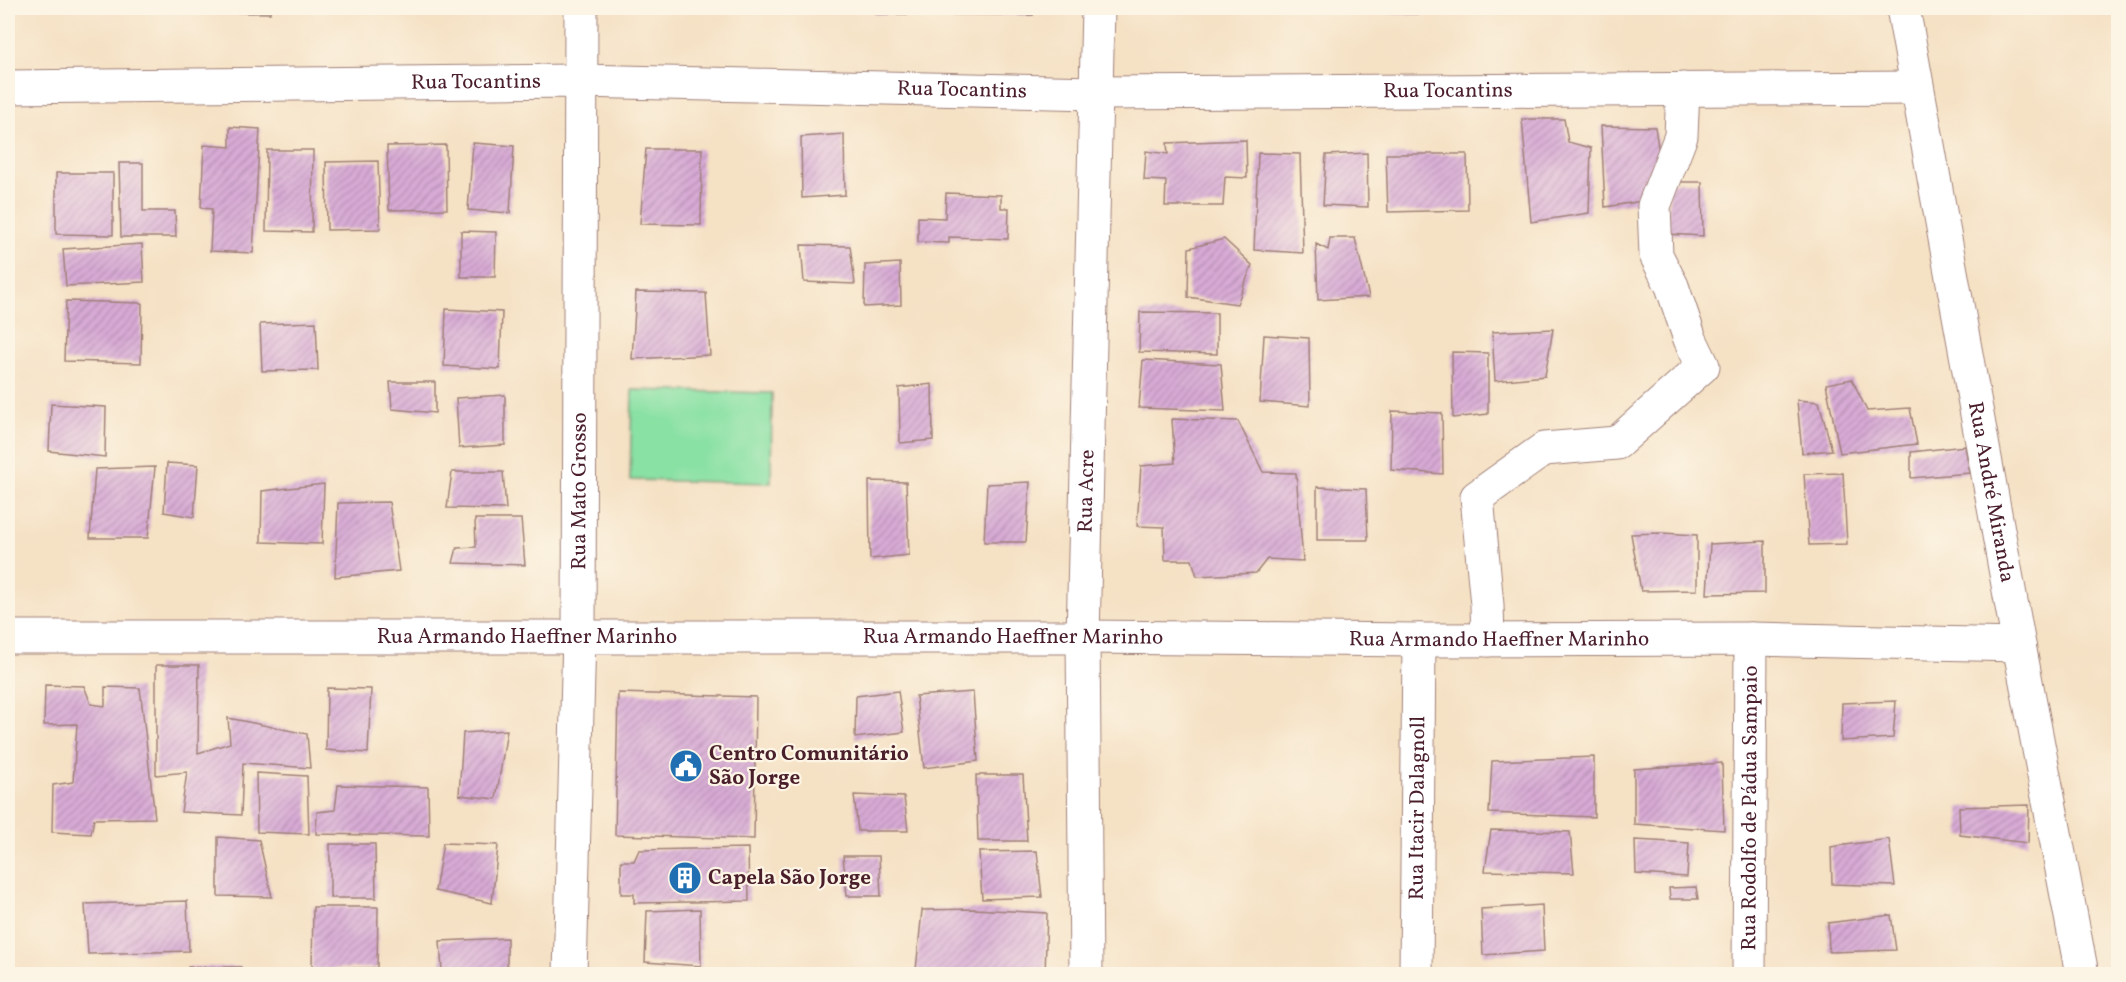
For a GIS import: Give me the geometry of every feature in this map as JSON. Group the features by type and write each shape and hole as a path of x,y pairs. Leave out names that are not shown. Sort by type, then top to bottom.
{"street":[{"name":"Rua Mato Grosso","path":"570,975 579,636 581,8"},
{"name":"Rua Acre","path":"1086,975 1083,637 1098,8"},
{"name":"Rua André Miranda","path":"1903,8 2019,645 2082,975"},
{"name":"Rua Tocantins","path":"8,87 580,81 1095,93 1917,88"},
{"path":"1488,640 1477,497 1544,449 1617,443 1703,366 1690,339 1672,286 1656,255 1654,207 1681,136 1683,89"},
{"name":"Rua Armando Haeffner Marinho","path":"8,637 1751,639 2019,645"},
{"name":"Rua Rodolfo de Pádua Sampaio","path":"1749,975 1751,639"},
{"name":"Rua Itacir Dalagnoll","path":"1416,975 1419,640"}],"green space":[{"path":"632,390 772,393 771,483 630,480"}],"building":[{"path":"151,8 270,8 270,13 151,11"},
{"path":"874,8 1033,8 1033,15 875,14"},
{"path":"1377,8 1424,8 1424,14 1377,13"},
{"path":"1522,119 1564,119 1568,142 1591,148 1589,213 1531,222"},
{"path":"1601,126 1655,127 1662,173 1648,200 1605,207"},
{"path":"230,127 260,129 253,253 210,251 212,209 201,208 204,145 230,147"},
{"path":"844,134 845,195 802,198 801,137"},
{"path":"1246,140 1247,178 1225,177 1223,206 1165,206 1166,181 1144,180 1146,151 1168,154 1167,143"},
{"path":"473,143 514,146 510,213 468,210"},
{"path":"446,145 447,209 389,210 387,146"},
{"path":"646,149 702,149 701,225 640,224"},
{"path":"267,150 313,150 312,232 266,231"},
{"path":"1258,153 1300,154 1303,253 1254,250"},
{"path":"1367,153 1368,207 1323,205 1326,155"},
{"path":"1386,154 1467,154 1468,210 1388,212"},
{"path":"378,161 380,229 327,230 326,162"},
{"path":"119,163 143,163 143,211 175,211 176,237 121,237"},
{"path":"56,173 113,173 113,235 56,234"},
{"path":"1670,182 1702,182 1703,236 1667,234"},
{"path":"946,193 1001,195 1001,208 1009,208 1008,239 949,237 949,243 918,242 918,217 945,218"},
{"path":"461,231 496,232 495,277 461,277"},
{"path":"1330,238 1355,238 1369,297 1318,300 1316,244 1328,250"},
{"path":"1224,239 1252,265 1237,304 1188,297 1189,248"},
{"path":"142,244 144,282 66,286 63,249"},
{"path":"801,245 850,246 855,284 804,282"},
{"path":"900,263 901,305 864,307 865,265"},
{"path":"636,292 706,293 710,355 632,359"},
{"path":"66,301 142,303 141,363 64,361"},
{"path":"446,309 502,312 500,369 444,366"},
{"path":"1140,312 1217,313 1217,354 1139,352"},
{"path":"316,322 318,370 262,371 260,324"},
{"path":"1553,329 1545,376 1495,381 1492,332"},
{"path":"1264,335 1309,338 1310,406 1260,402"},
{"path":"1452,352 1488,353 1488,414 1453,418"},
{"path":"1143,360 1221,364 1225,411 1139,408"},
{"path":"1852,379 1867,411 1910,408 1917,444 1840,453 1826,384"},
{"path":"390,382 435,382 435,413 392,409"},
{"path":"932,384 933,440 900,443 899,388"},
{"path":"505,395 505,445 459,448 456,398"},
{"path":"1797,400 1819,402 1832,450 1802,453"},
{"path":"51,404 106,407 105,457 49,451"},
{"path":"1392,411 1442,413 1443,474 1391,470"},
{"path":"1172,419 1238,421 1263,472 1296,473 1303,561 1267,559 1256,573 1197,576 1192,560 1165,560 1164,527 1137,526 1141,466 1175,463"},
{"path":"1965,446 1970,473 1911,478 1911,452"},
{"path":"167,463 198,465 194,517 164,512"},
{"path":"155,467 148,538 90,538 95,469"},
{"path":"452,472 503,472 506,509 447,508"},
{"path":"1843,473 1847,544 1809,545 1804,474"},
{"path":"869,481 906,482 909,555 870,559"},
{"path":"1030,482 1026,542 984,542 987,484"},
{"path":"324,484 322,544 261,542 262,491"},
{"path":"1317,487 1366,489 1368,540 1317,540"},
{"path":"389,502 399,571 335,577 338,503"},
{"path":"475,519 521,519 525,565 453,563 457,548 476,547"},
{"path":"1631,534 1697,535 1697,590 1641,591"},
{"path":"1765,541 1765,593 1707,594 1710,544"},
{"path":"156,665 199,665 198,753 230,743 228,718 307,734 310,768 243,763 241,815 181,812 187,772 156,775"},
{"path":"45,685 84,686 91,704 105,706 105,687 140,688 155,818 94,819 91,834 52,832 53,785 73,782 77,724 44,725"},
{"path":"327,688 371,689 368,753 326,750"},
{"path":"898,691 904,732 855,738 856,696"},
{"path":"973,692 978,761 924,768 916,696"},
{"name":"Centro Comunitário São Jorge","path":"618,693 756,697 754,839 615,835"},
{"path":"1896,701 1893,738 1841,741 1842,703"},
{"path":"507,730 496,799 459,795 463,733"},
{"path":"1594,757 1594,817 1489,813 1492,761"},
{"path":"1722,763 1724,830 1634,824 1634,769"},
{"path":"256,773 307,776 309,834 257,832"},
{"path":"976,775 1023,775 1027,841 978,841"},
{"path":"338,785 428,787 429,836 316,834 317,812 335,810"},
{"path":"854,795 904,797 908,831 858,831"},
{"path":"2029,805 2028,843 1960,835 1959,807"},
{"path":"1491,830 1570,832 1574,873 1485,871"},
{"path":"218,837 259,840 272,897 218,896"},
{"path":"1889,839 1895,886 1832,884 1831,847"},
{"path":"1635,840 1689,843 1687,877 1636,874"},
{"path":"443,843 498,845 492,903 435,891"},
{"path":"330,844 375,844 376,898 330,898"},
{"name":"Capela São Jorge","path":"748,848 749,901 634,903 634,894 621,894 621,861 634,861 639,850"},
{"path":"1037,851 1042,897 982,899 979,852"},
{"path":"843,856 879,856 881,896 847,896"},
{"path":"1696,887 1698,899 1670,899 1669,888"},
{"path":"187,901 189,951 88,954 85,904"},
{"path":"1542,905 1544,951 1483,955 1481,909"},
{"path":"313,907 378,907 377,968 312,969"},
{"path":"700,909 701,966 645,962 647,911"},
{"path":"974,909 1047,913 1045,974 945,974 916,970 922,910"},
{"path":"1891,915 1896,950 1829,952 1828,923"},
{"path":"507,938 507,974 459,974 459,972 442,971 440,941"},
{"path":"188,967 241,967 242,974 188,974"},
{"path":"259,972 298,972 298,974 259,974"},
{"path":"658,972 698,972 698,974 658,974"}],"place":[{"name":"Centro Comunitário São Jorge","path":"686,766"},
{"name":"Capela São Jorge","path":"685,878"}]}
